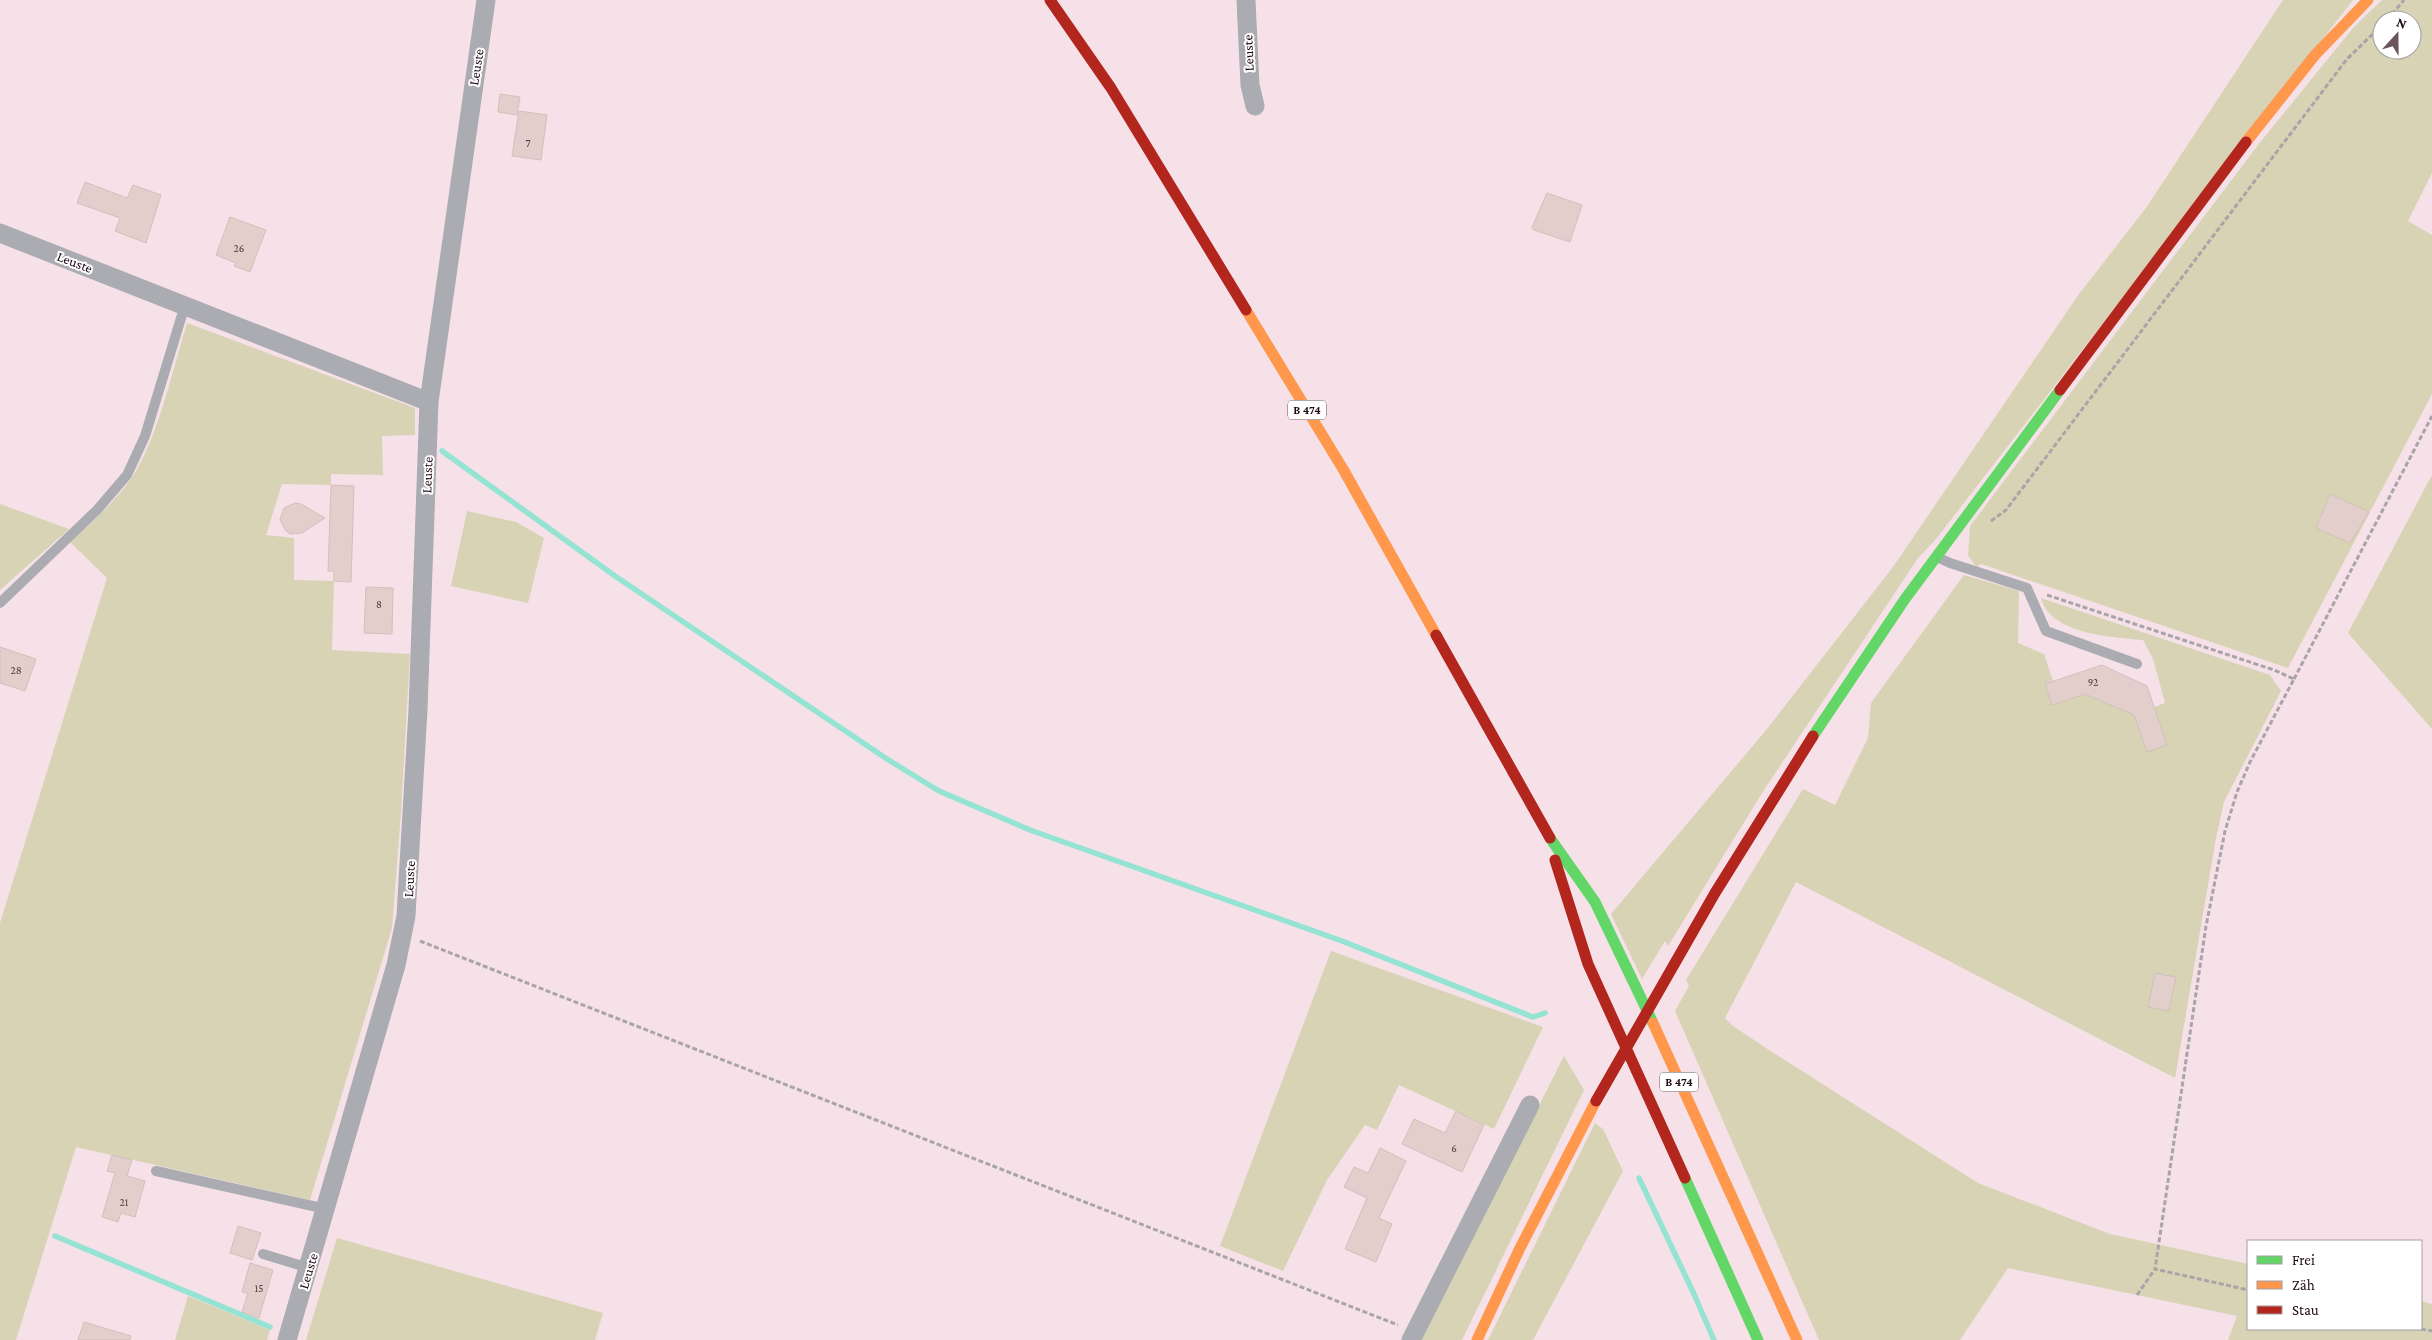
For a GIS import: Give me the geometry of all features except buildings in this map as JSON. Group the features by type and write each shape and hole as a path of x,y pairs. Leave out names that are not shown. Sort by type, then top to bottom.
{"main road":[{"name":"B 474","path":"1050,0 1111,88 1343,469 1546,832 1595,902 1616,943 1797,1340"},
{"path":"1477,1340 1510,1268 1593,1104 1675,960 1814,735 1936,557 2278,100 2334,31 2368,0"},
{"name":"B 474","path":"1546,832 1588,964 1758,1340"}],"street":[{"name":"Leuste","path":"287,1340 396,965 406,916 418,710 429,402 486,0"},
{"name":"Leuste","path":"1246,0 1250,85 1255,106"},
{"name":"Leuste","path":"0,233 429,402"},
{"path":"1413,1336 1530,1105"}],"lane":[{"path":"0,603 98,510 127,476 145,436 185,305"},
{"path":"1936,557 1950,564 2027,588 2046,631 2137,664"},
{"path":"156,1171 326,1209"},
{"path":"263,1254 309,1268"}],"path":[{"path":"2396,10 2404,0"},
{"path":"1986,525 2006,510 2347,59 2372,35"},
{"path":"2137,1295 2155,1269 2206,926 2225,831 2237,792 2250,762 2271,727 2294,679 2432,416"},
{"path":"2027,588 2274,670 2294,679"},
{"path":"403,934 1413,1336"},
{"path":"2155,1269 2247,1290"}],"shaded area":[{"path":"2283,0 2353,0 1936,539 1918,558 1762,793 1668,946 1665,941 1642,979 1611,914 1767,729 1893,567 2079,294 2146,208"},
{"path":"2382,0 2432,0 2432,173 2408,221 2432,235 2432,394 2288,668 1981,564 1976,567 1968,555 1970,526 2258,145 2353,28"},
{"path":"187,323 415,408 415,435 382,436 383,475 331,474 331,485 282,484 266,535 294,538 294,580 334,581 332,650 410,654 392,928 310,1200 76,1147 16,1340 0,1340 0,923 107,578 70,542 117,496 131,479 140,463 156,425"},
{"path":"2432,475 2432,729 2348,633"},
{"path":"0,504 69,529 0,590"},
{"path":"467,511 516,522 544,538 528,603 451,586"},
{"path":"1964,575 2019,591 2018,643 2044,654 2053,681 2045,684 2052,705 2085,694 2134,715 2147,751 2167,744 2154,707 2165,703 2153,659 2143,640 2099,635 2069,626 2056,619 2047,610 2041,598 2270,675 2281,691 2224,802 2216,838 2175,1078 1796,882 1725,1018 1733,1026 1769,1050 1978,1183 2110,1234 2247,1264 2247,1330 2422,1330 2422,1301 2432,1304 2432,1340 2228,1340 2237,1316 2008,1268 1960,1340 1819,1340 1675,1011 1689,986 1686,980 1803,789 1835,805 1868,738 1871,703"},
{"path":"1331,951 1543,1027 1494,1129 1399,1085 1377,1130 1365,1125 1327,1180 1283,1271 1220,1246"},
{"path":"1564,1056 1584,1090 1462,1340 1421,1340"},
{"path":"1595,1123 1603,1129 1623,1171 1533,1340 1488,1340"},
{"path":"337,1238 603,1313 595,1340 306,1340"},
{"path":"188,1296 270,1330 267,1340 175,1340"}],"waterway":[{"path":"442,451 615,576 887,759 939,791 1030,830 1342,941 1533,1017 1545,1013"},
{"path":"1639,1178 1714,1340"},
{"path":"55,1236 270,1327"}],"traffic: fast":[{"path":"1813,736 1905,599 2060,390"},
{"path":"1550,838 1595,902 1653,1023"},
{"path":"1685,1178 1758,1340"}],"traffic: slow":[{"path":"2246,142 2315,55 2368,0"},
{"path":"1246,310 1343,469 1436,635"},
{"path":"1653,1023 1797,1340"},
{"path":"1477,1340 1520,1248 1596,1101"}],"traffic: jam":[{"path":"1050,0 1111,88 1246,310"},
{"path":"2060,390 2246,142"},
{"path":"1436,635 1550,838"},
{"path":"1596,1101 1715,893 1813,736"},
{"path":"1555,860 1588,964 1685,1178"}]}
